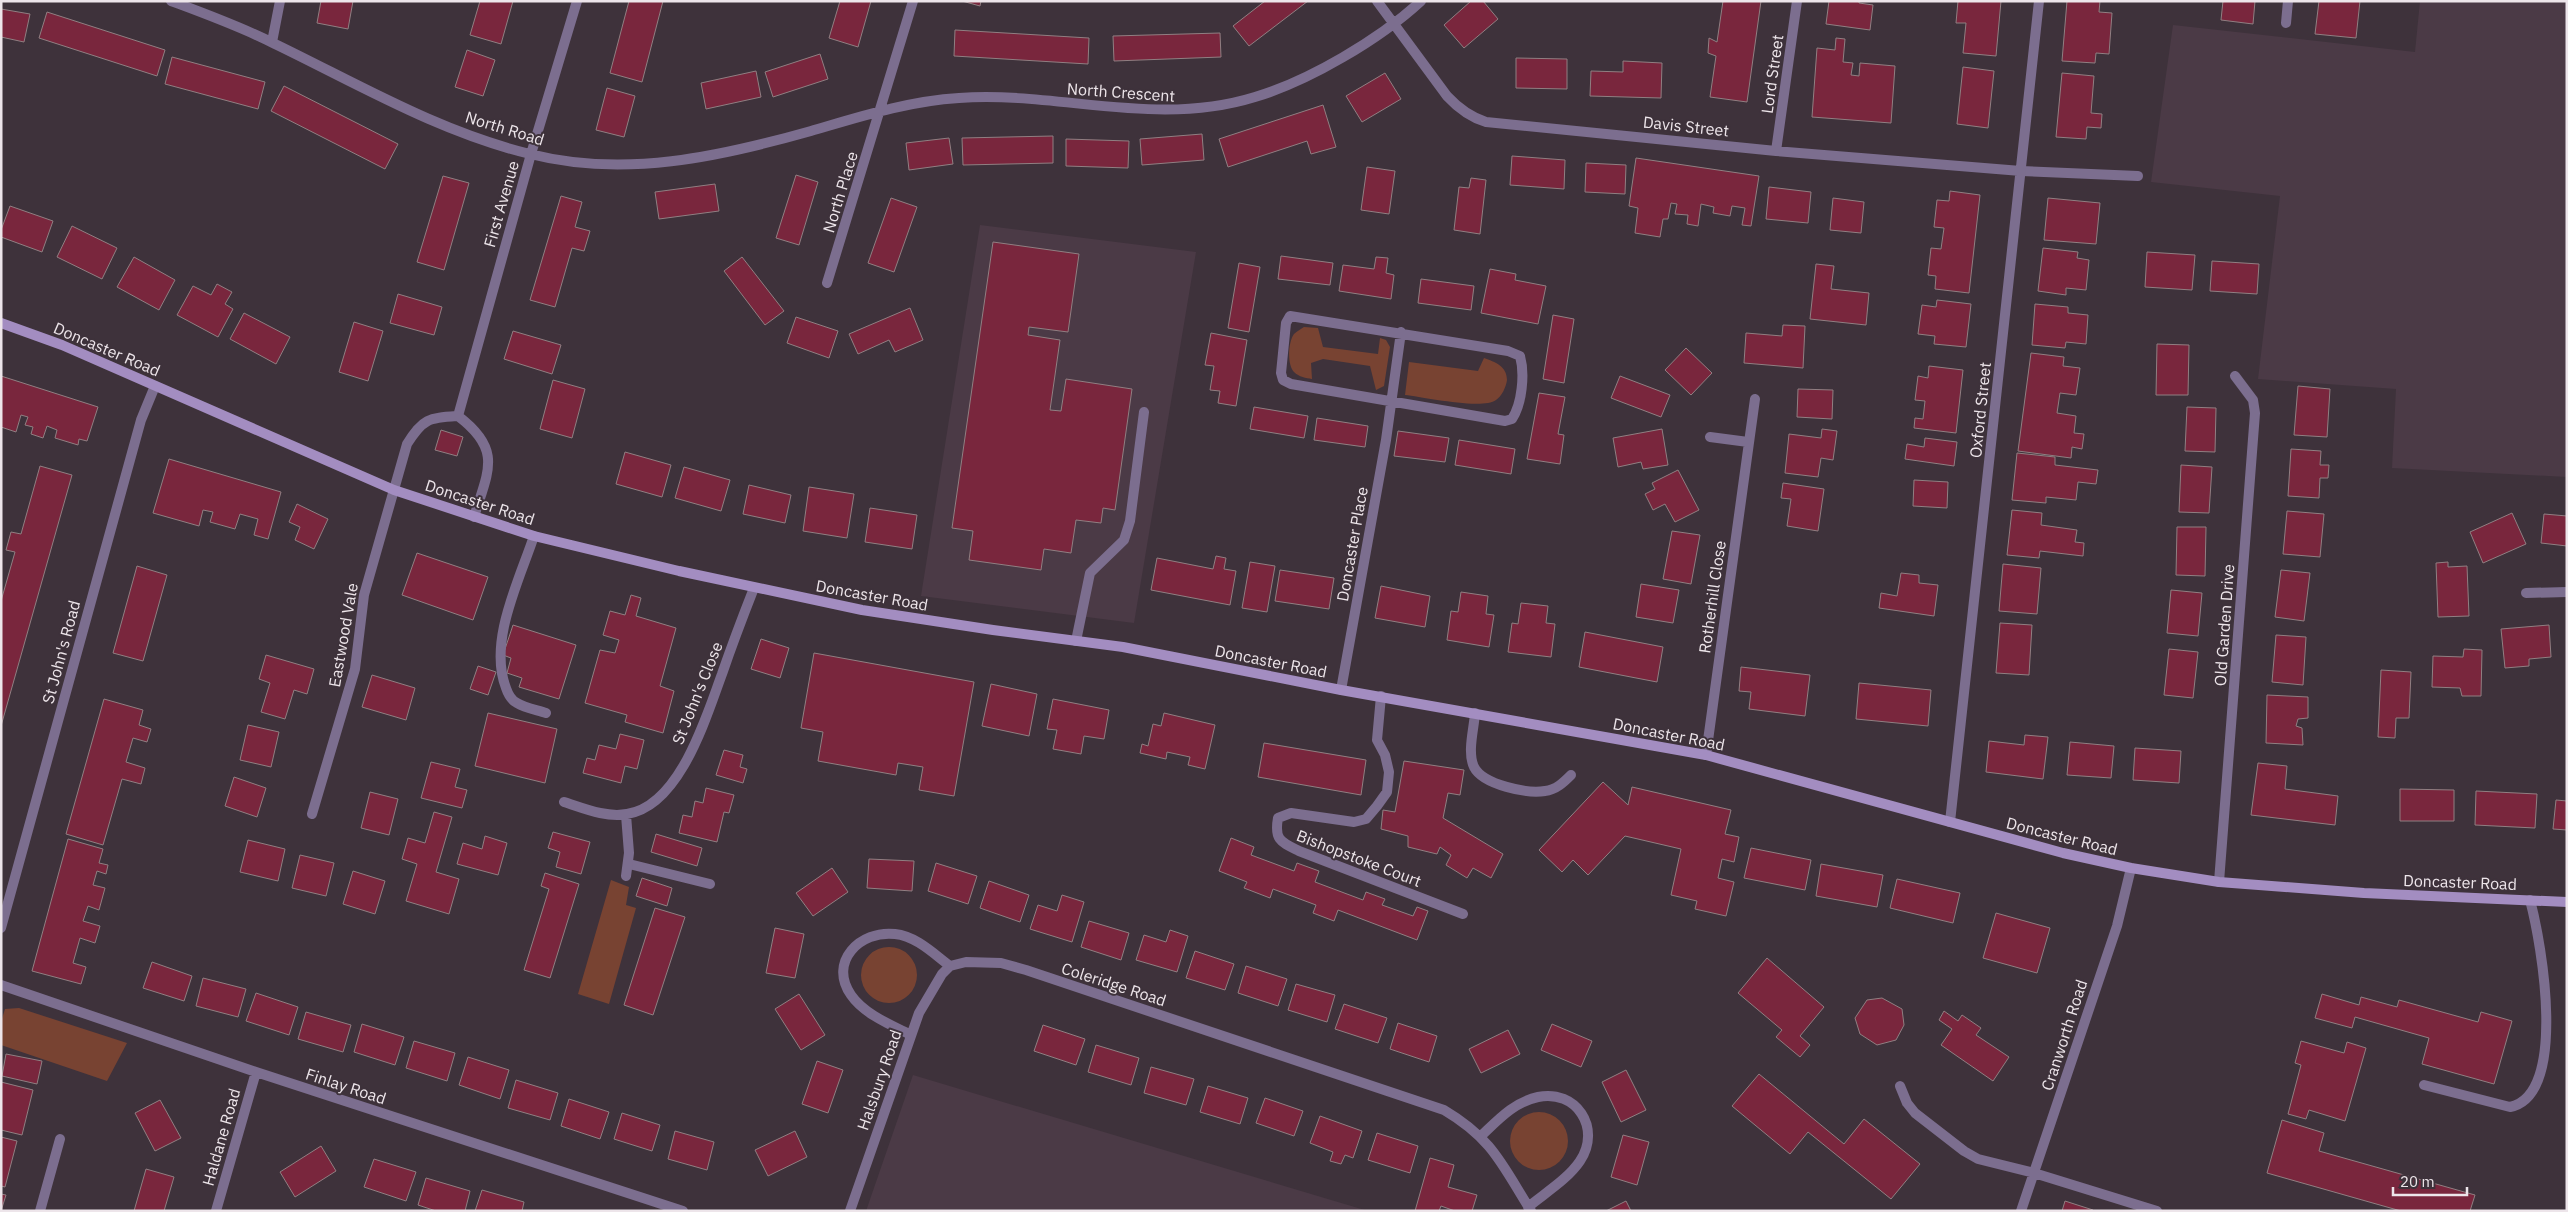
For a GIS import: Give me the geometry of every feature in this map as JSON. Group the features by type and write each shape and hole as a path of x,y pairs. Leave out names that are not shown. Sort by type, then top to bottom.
{"street":[{"name":"North Road","path":"171,1 272,42 413,113 531,154 592,163 657,164 688,160 781,140 882,111"},
{"path":"272,42 280,1"},
{"name":"First Avenue","path":"458,416 531,154 577,1"},
{"name":"North Place","path":"827,283 882,111 914,1"},
{"name":"Davis Street","path":"1376,1 1447,96 1458,108 1472,117 1486,122 1776,151 2020,171 2138,176"},
{"name":"North Crescent","path":"882,111 923,102 961,98 1047,102 1139,110 1182,111 1217,106 1256,97 1298,80 1347,54 1394,23 1421,1"},
{"name":"Lord Street","path":"1776,151 1797,1"},
{"name":"Oxford Street","path":"1950,822 2039,1"},
{"path":"2286,23 2288,1"},
{"path":"1290,316 1401,332 1508,351 1520,356 1523,368 1517,412 1512,419 1504,421 1392,403 1291,384 1283,380 1281,373 1286,323 1290,316"},
{"name":"Doncaster Road","path":"1,323 62,345 394,490 534,536 602,554 862,610 1123,647 1341,690 1706,755 2062,853 2132,868 2219,882 2364,893 2567,902"},
{"name":"Doncaster Place","path":"1341,690 1392,403 1401,332"},
{"name":"Old Garden Drive","path":"2219,882 2255,413 2252,400 2235,376"},
{"name":"St John's Road","path":"1,928 141,420 155,386"},
{"name":"Rotherhill Close","path":"1706,755 1755,399"},
{"path":"1076,641 1090,573 1124,540 1130,521 1144,412"},
{"path":"394,490 407,444 419,425 436,418 458,416 475,429 487,446 489,466 474,517"},
{"path":"1710,436 1748,442"},
{"name":"Eastwood Vale","path":"312,814 353,677 359,648 359,620 364,595 394,490"},
{"path":"534,536 500,637 499,656 504,682 510,697 516,703 546,713"},
{"name":"St John's Close","path":"626,815 642,810 654,801 683,765 699,736 754,588"},
{"path":"2526,593 2567,592"},
{"name":"Bishopstoke Court","path":"1381,696 1377,740 1385,755 1390,772 1387,792 1377,806 1366,819 1354,822 1291,813 1278,818 1276,831 1281,843 1299,852 1463,914"},
{"path":"1475,713 1471,751 1475,768 1486,779 1526,791 1546,791 1558,787 1571,775"},
{"path":"564,802 609,814 626,815 629,864 626,876"},
{"path":"629,864 710,884"},
{"name":"Cranworth Road","path":"2021,1211 2117,926 2132,868"},
{"path":"2424,1085 2510,1107 2520,1105 2532,1098 2541,1082 2548,1058 2550,1009 2542,944 2530,900"},
{"path":"911,1035 865,1009 850,994 844,977 844,963 851,949 862,941 894,934 909,938 950,966"},
{"name":"Coleridge Road","path":"950,966 982,961 1002,963 1444,1110 1465,1122 1481,1136 1497,1155 1530,1209 1580,1161 1588,1136 1587,1122 1579,1110 1568,1101 1553,1095 1536,1098 1515,1106 1481,1136"},
{"name":"Halsbury Road","path":"850,1211 919,1012 942,974 950,966"},
{"name":"Finlay Road","path":"1,985 256,1072 684,1211"},
{"name":"Haldane Road","path":"216,1211 256,1072"},
{"path":"1900,1086 1907,1103 1915,1113 1964,1151 1978,1159 2034,1173 2157,1211"},
{"path":"40,1211 60,1139"}],"shaded area":[{"path":"2420,1 2567,1 2567,477 2392,468 2396,389 2258,379 2280,196 2151,182 2173,25 2415,52"},
{"path":"980,225 1196,252 1134,623 921,596"},
{"path":"1304,327 1318,328 1323,347 1378,354 1380,338 1386,340 1390,347 1384,386 1376,390 1370,366 1323,359 1311,363 1312,379 1296,374 1290,364 1290,348 1294,334"},
{"path":"1484,358 1500,365 1505,371 1507,380 1505,388 1496,400 1479,404 1405,395 1409,362 1478,371"},
{"path":"611,880 629,887 626,905 636,908 609,1004 578,994"},
{"path":"889,947 900,949 909,955 915,964 917,975 915,986 909,995 900,1001 889,1003 878,1001 869,995 863,986 861,975 863,964 869,955 878,949"},
{"path":"19,1008 127,1043 107,1081 1,1045 1,1022 5,1009"},
{"path":"913,1075 1368,1211 866,1211"},
{"path":"1533,1112 1545,1112 1560,1120 1568,1135 1568,1147 1560,1162 1545,1170 1533,1170 1518,1162 1510,1147 1510,1135 1518,1120"}],"building":[{"path":"321,1 353,1 348,29 317,23"},
{"path":"480,1 513,1 501,44 470,35"},
{"path":"629,1 663,1 642,82 610,73"},
{"path":"840,1 871,1 858,47 829,38"},
{"path":"962,1 981,1 980,6"},
{"path":"1265,1 1308,1 1249,46 1233,26"},
{"path":"1471,1 1483,1 1498,19 1464,48 1444,25"},
{"path":"1723,1 1761,1 1747,102 1710,97 1716,56 1708,53 1709,38 1717,42"},
{"path":"1829,1 1859,1 1859,3 1873,5 1870,30 1826,24"},
{"path":"1958,1 2001,1 1996,56 1963,53 1966,23 1956,23"},
{"path":"2067,1 2100,1 2099,12 2112,13 2109,54 2096,53 2095,63 2062,61"},
{"path":"2223,1 2255,1 2253,24 2221,20"},
{"path":"2319,1 2360,1 2356,38 2315,34"},
{"path":"1,9 30,14 24,42 1,37"},
{"path":"47,12 165,50 157,76 39,38"},
{"path":"955,30 1089,38 1088,64 954,56"},
{"path":"1220,33 1221,57 1114,61 1113,36"},
{"path":"1836,38 1845,39 1843,62 1853,63 1851,75 1859,76 1860,63 1895,66 1891,123 1812,117 1817,48 1835,50"},
{"path":"467,50 495,60 483,96 455,87"},
{"path":"820,54 828,79 773,97 765,72"},
{"path":"172,57 265,82 258,109 165,84"},
{"path":"1516,58 1567,59 1567,89 1516,88"},
{"path":"1623,61 1662,63 1661,98 1590,96 1591,71 1623,72"},
{"path":"1963,67 1994,71 1988,128 1957,124"},
{"path":"756,71 761,97 706,109 701,83"},
{"path":"1385,73 1401,99 1362,122 1346,96"},
{"path":"2062,73 2094,76 2091,113 2102,114 2101,128 2087,127 2086,139 2056,137"},
{"path":"284,86 398,144 385,169 271,111"},
{"path":"607,88 635,96 624,137 596,130"},
{"path":"1323,105 1336,147 1311,154 1307,141 1228,167 1219,139"},
{"path":"1202,134 1204,160 1142,165 1140,139"},
{"path":"1053,136 1053,163 963,165 962,138"},
{"path":"949,138 953,164 909,170 906,143"},
{"path":"1066,139 1129,141 1128,168 1066,166"},
{"path":"1512,156 1565,160 1564,189 1510,185"},
{"path":"1636,158 1759,176 1751,226 1742,225 1745,208 1732,206 1730,216 1713,213 1714,207 1701,204 1698,226 1687,224 1688,215 1675,214 1677,204 1671,203 1668,219 1663,219 1660,237 1635,233 1638,208 1629,206"},
{"path":"1586,163 1626,165 1625,194 1585,192"},
{"path":"1367,167 1395,171 1389,214 1361,210"},
{"path":"796,175 818,182 799,245 776,238"},
{"path":"443,176 469,183 444,270 417,262"},
{"path":"1471,178 1486,180 1480,234 1454,230 1459,187 1469,188"},
{"path":"715,184 719,211 659,219 655,192"},
{"path":"1769,187 1811,192 1808,223 1766,219"},
{"path":"1950,191 1980,195 1969,293 1935,289 1936,276 1928,275 1931,248 1941,249 1944,228 1934,227 1937,200 1949,201"},
{"path":"561,196 582,202 575,227 590,231 584,251 572,248 555,307 530,300"},
{"path":"891,198 917,207 894,272 868,263"},
{"path":"1833,198 1864,202 1861,233 1830,230"},
{"path":"2048,198 2100,203 2096,244 2044,240"},
{"path":"10,206 53,221 42,252 1,237 1,230"},
{"path":"72,226 117,248 102,279 57,257"},
{"path":"993,242 1079,254 1068,332 1029,327 1028,335 1060,340 1050,410 1061,411 1066,379 1132,389 1115,510 1103,508 1101,523 1076,520 1071,553 1044,549 1041,570 969,560 973,531 952,528"},
{"path":"2043,248 2078,252 2077,258 2089,260 2086,290 2066,288 2066,295 2038,291"},
{"path":"2147,252 2195,255 2192,290 2145,287"},
{"path":"1281,256 1333,263 1330,285 1278,279"},
{"path":"134,257 175,280 159,310 117,287"},
{"path":"742,257 784,311 765,325 724,271"},
{"path":"1376,257 1388,258 1386,273 1394,275 1391,299 1339,291 1343,265 1374,269"},
{"path":"2212,261 2259,264 2257,294 2210,291"},
{"path":"1239,263 1260,267 1249,332 1228,328"},
{"path":"1816,264 1834,266 1831,289 1869,293 1866,325 1810,319"},
{"path":"1490,269 1516,274 1515,280 1546,286 1538,324 1481,313"},
{"path":"1421,279 1474,286 1471,310 1418,303"},
{"path":"217,284 232,292 225,304 233,309 218,337 177,315 193,286 211,295"},
{"path":"398,294 442,307 434,335 390,323"},
{"path":"1937,300 1971,304 1966,347 1934,344 1935,336 1918,334 1922,305 1936,307"},
{"path":"2035,304 2068,307 2068,313 2088,315 2086,344 2066,342 2065,348 2032,345"},
{"path":"910,308 923,340 895,352 889,340 858,354 849,334"},
{"path":"244,313 290,337 276,364 230,339"},
{"path":"1553,315 1574,319 1564,383 1543,379"},
{"path":"796,317 838,331 829,358 787,343"},
{"path":"354,322 383,331 368,381 339,372"},
{"path":"1783,325 1805,326 1803,368 1744,363 1746,333 1782,336"},
{"path":"513,331 561,345 552,374 504,359"},
{"path":"1211,333 1247,340 1236,406 1218,403 1220,391 1210,390 1214,366 1205,365"},
{"path":"2157,344 2189,345 2188,395 2156,395"},
{"path":"1686,348 1712,373 1691,395 1665,370"},
{"path":"2031,353 2064,357 2063,366 2080,368 2076,395 2060,393 2057,413 2076,416 2074,433 2084,434 2082,449 2072,447 2071,458 2018,451"},
{"path":"1929,366 1963,370 1956,433 1914,428 1915,418 1923,419 1925,401 1915,400 1918,376 1928,378"},
{"path":"1,376 98,407 87,441 79,439 78,445 55,438 57,430 47,426 43,438 31,434 33,427 25,425 28,417 21,415 16,432 1,427"},
{"path":"1620,376 1670,395 1661,417 1611,398"},
{"path":"553,380 585,389 572,438 540,429"},
{"path":"2298,386 2330,389 2327,437 2294,435"},
{"path":"1798,389 1833,390 1832,419 1797,417"},
{"path":"1539,393 1565,397 1558,434 1564,435 1560,464 1527,459"},
{"path":"1254,407 1308,416 1304,438 1250,429"},
{"path":"2187,407 2216,408 2215,452 2185,451"},
{"path":"1317,418 1368,426 1365,447 1314,440"},
{"path":"1662,429 1668,465 1643,469 1641,462 1618,467 1613,438"},
{"path":"1822,429 1837,431 1833,460 1821,458 1818,477 1785,473 1789,434 1821,438"},
{"path":"441,430 463,437 457,456 435,450"},
{"path":"1398,431 1449,438 1445,462 1394,456"},
{"path":"1925,438 1957,442 1954,466 1905,459 1907,444 1924,447"},
{"path":"1459,440 1515,449 1511,474 1455,465"},
{"path":"2291,449 2321,451 2320,465 2329,465 2328,478 2320,478 2319,498 2288,496"},
{"path":"625,452 671,465 662,497 616,484"},
{"path":"2017,453 2055,457 2055,465 2098,470 2096,484 2078,482 2076,500 2046,497 2046,503 2012,500"},
{"path":"169,459 281,492 268,539 254,535 258,519 240,514 235,529 210,522 213,512 203,510 199,526 153,513"},
{"path":"2181,465 2212,467 2209,513 2179,512"},
{"path":"40,466 72,475 1,726 1,601 15,552 6,550 11,532 21,534"},
{"path":"684,467 730,480 721,511 675,498"},
{"path":"1678,470 1699,510 1675,522 1665,504 1653,510 1645,494 1655,489 1652,483"},
{"path":"1914,480 1948,482 1947,508 1913,506"},
{"path":"1783,483 1824,489 1818,531 1787,526 1791,499 1781,498"},
{"path":"749,485 791,495 785,523 743,514"},
{"path":"809,487 854,494 847,538 803,531"},
{"path":"297,504 328,519 314,549 295,540 300,527 289,522"},
{"path":"870,508 917,515 912,549 865,542"},
{"path":"2012,510 2042,513 2041,525 2077,530 2075,542 2084,543 2083,556 2040,551 2039,558 2007,555"},
{"path":"2287,511 2324,514 2320,557 2283,554"},
{"path":"2512,513 2526,544 2483,563 2470,532"},
{"path":"2544,514 2567,516 2567,546 2541,543"},
{"path":"2177,527 2206,527 2205,576 2176,575"},
{"path":"1672,531 1700,535 1691,584 1663,579"},
{"path":"417,553 488,577 473,620 402,595"},
{"path":"1216,556 1226,558 1224,569 1236,571 1230,605 1151,590 1157,558 1213,569"},
{"path":"1250,562 1275,566 1267,612 1242,608"},
{"path":"2448,562 2448,567 2467,566 2469,616 2438,617 2436,563"},
{"path":"2003,564 2041,568 2037,614 1999,611"},
{"path":"137,566 167,575 143,661 113,653"},
{"path":"1280,570 1334,578 1329,609 1275,601"},
{"path":"2281,570 2310,573 2304,621 2275,617"},
{"path":"1901,573 1919,575 1919,583 1938,585 1934,616 1879,608 1881,593 1897,596"},
{"path":"1641,584 1679,590 1673,623 1636,617"},
{"path":"1381,586 1430,596 1425,627 1375,618"},
{"path":"2171,590 2202,593 2198,636 2167,633"},
{"path":"1461,592 1488,596 1486,614 1494,615 1489,647 1447,640 1451,611 1458,612"},
{"path":"631,595 641,598 636,616 676,628 660,686 674,691 663,733 625,722 627,715 585,703 600,650 615,653 619,640 603,635 610,611 625,615"},
{"path":"1521,603 1548,606 1546,623 1555,624 1551,657 1508,652 1512,623 1518,624"},
{"path":"2000,623 2032,625 2029,675 1996,673"},
{"path":"513,625 576,645 559,699 519,687 522,678 507,673 511,658 503,655"},
{"path":"2549,625 2551,657 2529,659 2529,666 2505,668 2501,629"},
{"path":"1585,632 1663,647 1657,682 1579,667"},
{"path":"2276,635 2306,637 2303,685 2272,682"},
{"path":"761,639 789,648 780,678 751,669"},
{"path":"2169,649 2198,652 2193,698 2164,695"},
{"path":"2464,649 2482,650 2481,696 2462,696 2460,688 2432,687 2433,656 2463,657"},
{"path":"814,653 974,682 954,796 919,790 923,767 898,763 896,775 818,761 823,732 801,728"},
{"path":"266,655 314,669 307,694 294,690 285,719 261,712 270,683 259,679"},
{"path":"478,666 496,672 488,695 470,689"},
{"path":"1741,667 1810,675 1805,716 1749,709 1751,692 1739,691"},
{"path":"2381,670 2411,672 2409,718 2396,718 2395,738 2378,737"},
{"path":"372,675 415,688 406,720 362,707"},
{"path":"1859,683 1931,690 1928,726 1856,719"},
{"path":"991,684 1037,694 1029,736 982,726"},
{"path":"2267,695 2308,697 2308,718 2298,719 2296,726 2302,728 2303,745 2266,743"},
{"path":"104,699 143,710 139,725 151,729 147,742 133,738 126,762 145,768 141,784 122,779 103,845 66,834"},
{"path":"1053,699 1109,710 1104,739 1084,736 1081,754 1053,749 1057,730 1047,729"},
{"path":"488,713 557,729 545,783 475,766"},
{"path":"1164,713 1215,725 1205,769 1188,765 1190,757 1167,752 1166,759 1140,753 1142,744 1148,746 1153,724 1161,726"},
{"path":"248,725 279,732 271,767 240,760"},
{"path":"620,734 644,740 637,769 625,766 621,783 583,773 587,758 595,760 599,745 616,749"},
{"path":"2025,735 2048,737 2043,779 1986,772 1989,741 2024,745"},
{"path":"2070,742 2114,746 2111,778 2067,775"},
{"path":"1264,743 1366,760 1361,795 1258,777"},
{"path":"2135,748 2181,751 2179,783 2133,780"},
{"path":"724,750 743,755 740,767 747,769 743,783 716,775"},
{"path":"1404,761 1464,770 1460,795 1448,793 1443,818 1503,854 1491,878 1473,868 1467,878 1446,865 1451,855 1440,847 1437,854 1408,847 1408,836 1381,829 1383,810 1395,812"},
{"path":"431,762 460,769 455,787 467,790 462,808 421,798"},
{"path":"2258,763 2287,766 2285,789 2338,796 2335,825 2251,815"},
{"path":"234,777 266,788 257,817 225,806"},
{"path":"1603,782 1628,805 1632,787 1731,810 1725,834 1739,837 1734,862 1722,859 1718,878 1734,882 1726,916 1695,909 1697,901 1671,895 1681,849 1625,836 1588,875 1573,860 1562,872 1539,850"},
{"path":"706,788 734,795 729,813 724,812 717,842 679,833 683,815 692,817 695,801 703,803"},
{"path":"2400,789 2454,790 2454,821 2400,821"},
{"path":"2476,791 2537,794 2535,828 2475,825"},
{"path":"370,792 398,799 389,835 361,828"},
{"path":"2556,800 2567,801 2567,830 2553,829"},
{"path":"434,812 452,817 436,872 459,879 449,914 406,901 417,864 402,859 408,838 425,843"},
{"path":"553,832 590,842 581,874 556,867 560,852 548,848"},
{"path":"656,834 702,848 697,866 651,852"},
{"path":"485,836 507,843 498,875 457,864 463,843 482,849"},
{"path":"1231,838 1254,847 1251,855 1294,871 1297,863 1319,871 1315,882 1363,900 1366,892 1385,899 1382,905 1413,916 1417,907 1428,911 1417,940 1338,910 1334,921 1313,913 1316,905 1273,889 1270,898 1244,888 1247,882 1219,871"},
{"path":"68,839 103,849 99,863 108,865 106,874 97,871 93,885 105,888 99,910 88,906 83,921 100,926 95,943 80,938 73,963 86,967 81,984 32,971"},
{"path":"248,840 285,849 278,881 240,872"},
{"path":"1751,848 1811,860 1805,890 1744,878"},
{"path":"300,855 334,863 326,896 292,888"},
{"path":"869,859 914,861 912,891 867,888"},
{"path":"936,863 977,876 968,904 928,891"},
{"path":"1821,864 1883,875 1877,907 1816,896"},
{"path":"832,868 848,892 813,916 796,893"},
{"path":"353,871 385,881 375,914 343,904"},
{"path":"545,873 579,884 550,978 524,970 549,889 541,886"},
{"path":"642,878 672,888 667,906 636,896"},
{"path":"1897,879 1960,893 1953,923 1890,908"},
{"path":"989,881 1029,895 1020,922 980,908"},
{"path":"1062,895 1084,902 1072,942 1030,929 1038,905 1057,911"},
{"path":"655,908 685,917 653,1015 624,1005"},
{"path":"1996,913 2050,928 2037,973 1983,958"},
{"path":"1089,921 1129,933 1121,960 1081,947"},
{"path":"775,928 804,934 795,978 766,973"},
{"path":"1170,930 1188,936 1177,972 1136,960 1144,935 1166,942"},
{"path":"1195,951 1234,964 1225,990 1186,978"},
{"path":"1767,958 1824,1007 1800,1036 1810,1045 1800,1057 1776,1037 1782,1030 1738,993"},
{"path":"152,962 192,976 184,1001 143,988"},
{"path":"1246,966 1287,979 1278,1006 1238,993"},
{"path":"203,978 246,989 238,1017 196,1006"},
{"path":"1296,984 1335,995 1327,1022 1288,1010"},
{"path":"256,993 298,1007 289,1035 246,1021"},
{"path":"799,994 825,1035 801,1050 775,1009"},
{"path":"2322,994 2359,1005 2361,997 2397,1007 2399,1000 2478,1022 2481,1012 2512,1021 2494,1084 2422,1064 2429,1038 2355,1017 2352,1028 2315,1018"},
{"path":"1882,998 1902,1009 1904,1025 1896,1040 1877,1045 1860,1034 1855,1018 1867,1000"},
{"path":"1344,1004 1387,1018 1378,1043 1335,1029"},
{"path":"1944,1011 1958,1021 1962,1015 1981,1028 1976,1035 2009,1057 1993,1081 1941,1045 1952,1029 1939,1020"},
{"path":"306,1012 351,1025 343,1052 298,1039"},
{"path":"1398,1023 1437,1036 1429,1062 1390,1049"},
{"path":"362,1024 404,1037 395,1065 354,1052"},
{"path":"1552,1024 1592,1041 1581,1067 1541,1050"},
{"path":"1043,1025 1085,1039 1076,1065 1034,1051"},
{"path":"1508,1030 1520,1054 1481,1073 1469,1049"},
{"path":"414,1041 455,1053 447,1081 406,1068"},
{"path":"2301,1041 2344,1053 2347,1042 2366,1048 2345,1121 2309,1110 2306,1119 2288,1114 2301,1065 2295,1063"},
{"path":"1096,1045 1139,1058 1131,1085 1088,1072"},
{"path":"6,1054 42,1061 37,1084 2,1076"},
{"path":"468,1057 509,1070 500,1099 459,1085"},
{"path":"817,1061 843,1070 828,1113 802,1104"},
{"path":"1151,1067 1194,1079 1186,1105 1144,1093"},
{"path":"1626,1070 1646,1110 1621,1122 1602,1082"},
{"path":"1759,1074 1844,1144 1864,1119 1920,1164 1891,1199 1808,1132 1790,1154 1732,1106"},
{"path":"516,1080 558,1093 550,1120 508,1108"},
{"path":"1,1082 33,1090 22,1135 1,1130"},
{"path":"1208,1086 1248,1098 1240,1124 1200,1112"},
{"path":"1265,1098 1303,1111 1294,1136 1256,1123"},
{"path":"569,1099 609,1112 600,1139 561,1126"},
{"path":"160,1100 181,1138 155,1151 135,1113"},
{"path":"622,1113 660,1125 652,1151 614,1139"},
{"path":"1320,1116 1362,1131 1353,1158 1345,1155 1341,1164 1330,1161 1333,1152 1310,1143"},
{"path":"2282,1120 2324,1133 2319,1151 2475,1195 2470,1211 2401,1211 2267,1173"},
{"path":"675,1131 714,1142 707,1170 668,1159"},
{"path":"795,1131 807,1157 768,1176 755,1150"},
{"path":"1377,1133 1418,1146 1410,1173 1368,1160"},
{"path":"1623,1135 1649,1142 1637,1185 1611,1177"},
{"path":"1,1137 17,1141 5,1187 1,1186"},
{"path":"321,1146 336,1171 295,1197 280,1172"},
{"path":"1430,1158 1454,1165 1448,1187 1477,1195 1472,1211 1455,1211 1441,1206 1439,1211 1415,1211"},
{"path":"374,1159 416,1172 406,1201 364,1187"},
{"path":"146,1169 174,1177 164,1211 134,1211"},
{"path":"426,1178 470,1191 465,1211 436,1211 418,1205"},
{"path":"482,1190 524,1202 522,1211 475,1211"},
{"path":"1,1194 6,1195 1,1211"},
{"path":"1626,1201 1631,1211 1606,1211"},
{"path":"2065,1201 2093,1210 2062,1211"}]}
